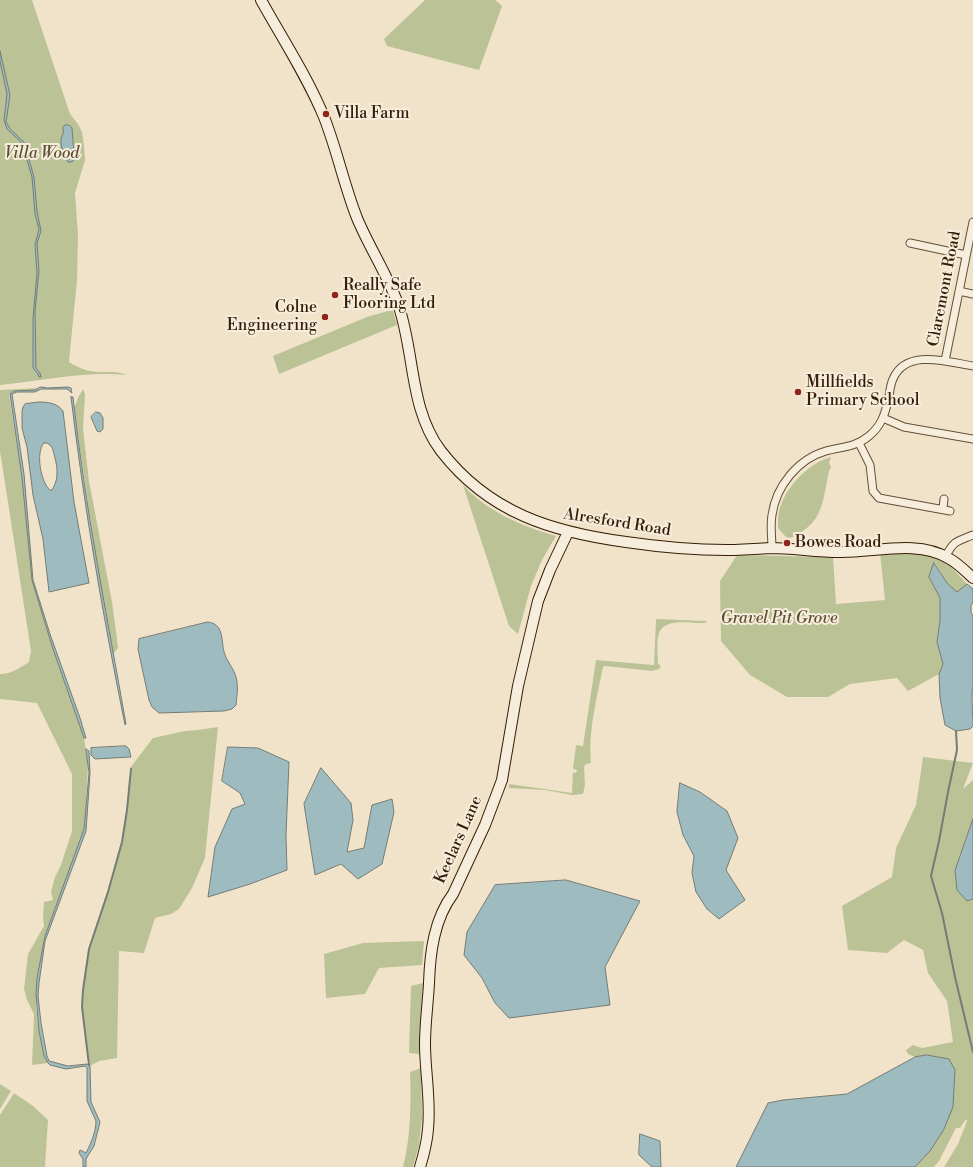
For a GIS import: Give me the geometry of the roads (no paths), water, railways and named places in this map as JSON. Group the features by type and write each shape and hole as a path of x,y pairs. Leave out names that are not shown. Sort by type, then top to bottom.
{"street":[{"name":"Alresford Road","path":"260,0 313,94 332,140 356,215 399,306 420,404 426,424 445,455 461,472 491,498 525,517 568,532 667,548 727,550 772,548 840,552 898,547 924,550 946,556"},
{"name":"Claremont Road","path":"944,362 973,222"},
{"path":"914,246 966,255"},
{"path":"959,291 973,294"},
{"path":"772,548 772,516 775,501 785,481 799,466 816,455 826,451 852,446 868,437 883,418 893,379 905,364 919,360 973,366"},
{"path":"883,418 904,427 973,439"},
{"path":"859,443 870,466 873,491 879,498 946,510 944,499"},
{"name":"Keelars Lane","path":"420,1167 428,1129 429,1102 425,1043 431,951 446,902 453,894 485,825 502,780 518,686 538,601 546,578 568,532"},
{"path":"973,535 959,539 949,550 946,556 973,578"}],"water":[{"path":"0,51 10,95 6,122 11,130 24,142 34,177 37,211 41,231 37,243 39,271 35,311 36,368 41,377 39,377 33,368 33,318 37,273 35,245 39,229 35,214 32,177 23,147 21,142 7,129 4,120 7,94 0,61"},
{"path":"65,125 69,125 72,128 74,154 73,161 71,162 68,162 61,145 63,128"},
{"path":"42,387 68,387 71,388 72,393 67,389 41,389 35,392 17,392 12,394 24,474 33,580 86,738 84,738 52,646 32,580 22,478 10,394 14,391 36,390"},
{"path":"71,397 73,397 90,520 125,725 95,561"},
{"path":"39,402 49,403 58,406 63,411 74,502 89,583 49,592 43,539 33,495 27,447 22,428 22,411 25,404","holes":["44,443 47,443 52,447 57,468 55,485 52,490 50,490 44,481 40,467 41,447"]},
{"path":"96,412 100,413 103,418 103,429 100,432 97,431 91,417"},
{"path":"934,563 947,583 957,592 967,584 973,589 971,613 973,615 973,726 970,729 956,731 945,725 940,698 939,674 943,664 937,642 940,621 940,598 929,577"},
{"path":"208,622 213,623 219,629 225,655 235,674 237,686 236,705 232,709 224,711 159,713 152,707 149,700 138,649 139,639"},
{"path":"126,746 129,749 131,757 95,759 91,755 91,748"},
{"path":"228,747 258,748 289,762 286,835 287,870 250,884 208,897 215,847 232,809 245,804 240,793 222,781"},
{"path":"86,749 89,751 90,773 86,831 45,941 38,996 41,1023 49,1061 68,1066 87,1064 90,1066 91,1102 100,1122 94,1146 86,1159 86,1167 83,1167 83,1159 79,1153 80,1150 86,1153 96,1125 96,1121 87,1101 87,1068 85,1066 66,1069 50,1065 48,1063 44,1056 39,1031 36,994 37,978 45,936 84,829 89,773"},
{"path":"321,768 351,803 353,820 347,852 364,848 372,805 392,799 394,812 382,864 358,879 341,864 315,875 304,804"},
{"path":"680,783 700,792 727,811 738,838 726,870 745,900 719,919 707,909 696,892 692,873 694,856 683,835 677,812"},
{"path":"973,819 973,899 967,901 957,890 955,871"},
{"path":"566,880 640,901 605,967 610,1005 509,1018 495,1003 482,978 464,955 467,932 495,885"},
{"path":"927,1055 949,1059 955,1070 953,1107 944,1129 930,1151 915,1167 736,1167 768,1103 783,1100 847,1094 915,1057"},
{"path":"640,1134 660,1141 661,1167 652,1167 639,1155"}],"waterway":[{"path":"956,731 957,750 931,876 942,913 955,977 973,1052"},
{"path":"89,1065 82,1007 83,990 89,949 108,892 122,842 131,769"}],"place":[{"name":"Villa Farm","path":"326,114"},
{"name":"Really Safe Flooring Ltd","path":"335,295"},
{"name":"Colne Engineering","path":"325,317"},
{"name":"Millfields Primary School","path":"798,392"},
{"name":"Bowes Road","path":"787,543"}],"park label":[{"name":"Villa Wood","path":"42,154"},
{"name":"Gravel Pit Grove","path":"779,619"}]}
